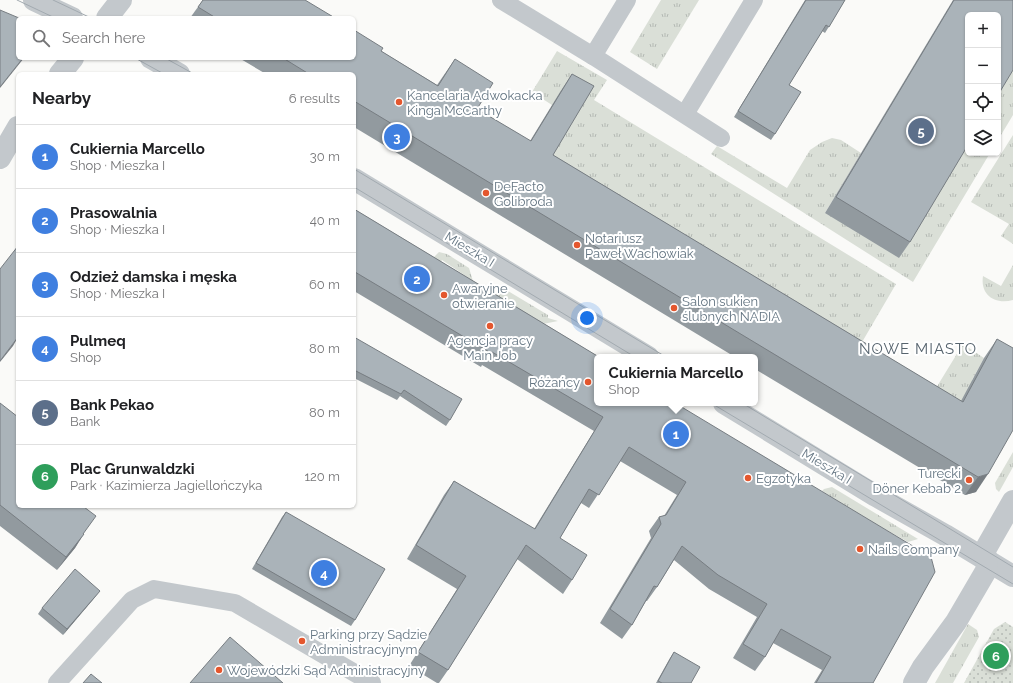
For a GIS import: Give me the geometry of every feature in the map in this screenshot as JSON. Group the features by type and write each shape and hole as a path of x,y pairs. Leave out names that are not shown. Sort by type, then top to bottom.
{"street":[{"path":"34,0 68,16"},
{"path":"109,16 121,0"},
{"path":"62,72 71,60"},
{"path":"154,60 176,72"},
{"path":"0,158 16,130"},
{"name":"Mieszka I","path":"356,179 643,354"},
{"name":"Mieszka I","path":"729,406 876,496 945,534 1013,576"},
{"path":"914,683 923,667 965,608 987,569 985,550 1013,500"}],"lane":[{"path":"501,0 593,56 721,138"},
{"path":"593,56 627,0"},
{"path":"685,114 754,0"},
{"path":"57,683 132,600 154,589 236,603 372,683"}],"green space":[{"path":"661,0 699,0 657,69 630,52"},
{"path":"557,51 607,80 594,100 896,284 851,361 540,173 552,105 532,92"},
{"path":"1013,68 1013,115 1001,135 1001,120 1001,88"},
{"path":"1013,135 1013,244 1001,236 1009,224 971,202"},
{"path":"832,138 841,140 861,153 825,213 965,144 965,156 988,156 913,282 711,154 717,146 787,188 810,150 822,142"},
{"path":"439,252 447,254 469,268 473,281 442,260 438,266 430,261"},
{"path":"1013,265 1013,300 1000,301 990,297 984,288 983,276 1001,286"},
{"path":"508,291 548,315 548,318 558,321 543,324 494,294"},
{"path":"963,344 984,358 972,380 971,412 925,406"},
{"path":"1013,452 1013,467 999,492 996,489 995,483"},
{"path":"832,487 918,539 908,542 870,521 822,491"},
{"path":"1005,622 1013,627 1013,683 964,683 994,629"},
{"path":"968,624 977,630 979,637 953,683 935,683"}],"building":[{"path":"203,0 305,0 332,16 213,16 198,7"},
{"path":"806,0 845,0 829,27 826,25 789,85 801,92 775,134 738,111"},
{"path":"954,0 1013,0 1013,70 1001,90 1001,12 965,12 965,150 910,242 836,197"},
{"path":"0,10 16,17 16,60 21,60 0,87"},
{"path":"356,31 383,48 381,51 438,86 455,59 493,83 477,109 531,141 572,74 594,86 553,155 963,402 997,339 1013,348 1013,430 988,474 978,477 356,102 356,72 306,72 286,60 356,60"},
{"path":"356,210 594,354 594,406 680,406 931,557 935,572 873,683 816,683 831,657 781,629 765,657 743,644 767,604 718,575 682,546 657,587 654,586 632,625 610,609 661,524 659,517 666,515 686,482 629,447 599,495 589,489 560,538 587,555 572,580 526,545 448,670 418,652 466,576 416,545 454,481 535,529 603,417 492,352 491,353 356,273"},
{"path":"16,249 16,340 0,361 0,269"},
{"path":"356,338 462,399 450,420 404,390 401,394 356,371"},
{"path":"0,403 16,415 16,508 85,508 96,516 66,557 0,505"},
{"path":"286,512 385,569 355,620 256,563"},
{"path":"75,569 100,591 67,629 42,608"},
{"path":"230,637 283,683 190,683"},
{"path":"674,652 700,667 691,683 662,683 658,681"},
{"path":"91,674 102,683 83,683"}],"tram line":[{"path":"17,0 51,16"},
{"path":"53,0 87,16"},
{"path":"139,60 160,72"},
{"path":"169,60 190,72"},
{"path":"356,170 661,354"},
{"path":"356,188 630,354"},
{"path":"716,406 1013,584"},
{"path":"747,406 1013,567"}],"place":[{"name":"Kancelaria Adwokacka Kinga McCarthy","path":"399,102"},
{"name":"Bank Pekao","path":"921,131"},
{"name":"Odzież damska i męska","path":"397,137"},
{"name":"DeFacto Golibroda","path":"486,193"},
{"name":"Notariusz Paweł Wachowiak","path":"577,245"},
{"name":"Prasowalnia","path":"417,279"},
{"name":"Awaryjne otwieranie","path":"444,295"},
{"name":"Salon sukien ślubnych NADIA","path":"674,308"},
{"name":"Agencja pracy Main Job","path":"490,326"},
{"name":"Różańcy","path":"588,382"},
{"name":"Cukiernia Marcello","path":"676,434"},
{"name":"Egzotyka","path":"748,478"},
{"name":"Turecki Döner Kebab 2","path":"969,480"},
{"name":"Nails Company","path":"860,549"},
{"name":"Pulmeq","path":"324,573"},
{"name":"Parking przy Sądzie Administracyjnym","path":"302,641"},
{"name":"Plac Grunwaldzki","path":"996,656"},
{"name":"Wojewódzki Sąd Administracyjny","path":"219,670"}],"district":[{"name":"NOWE MIASTO","path":"918,349"}]}
